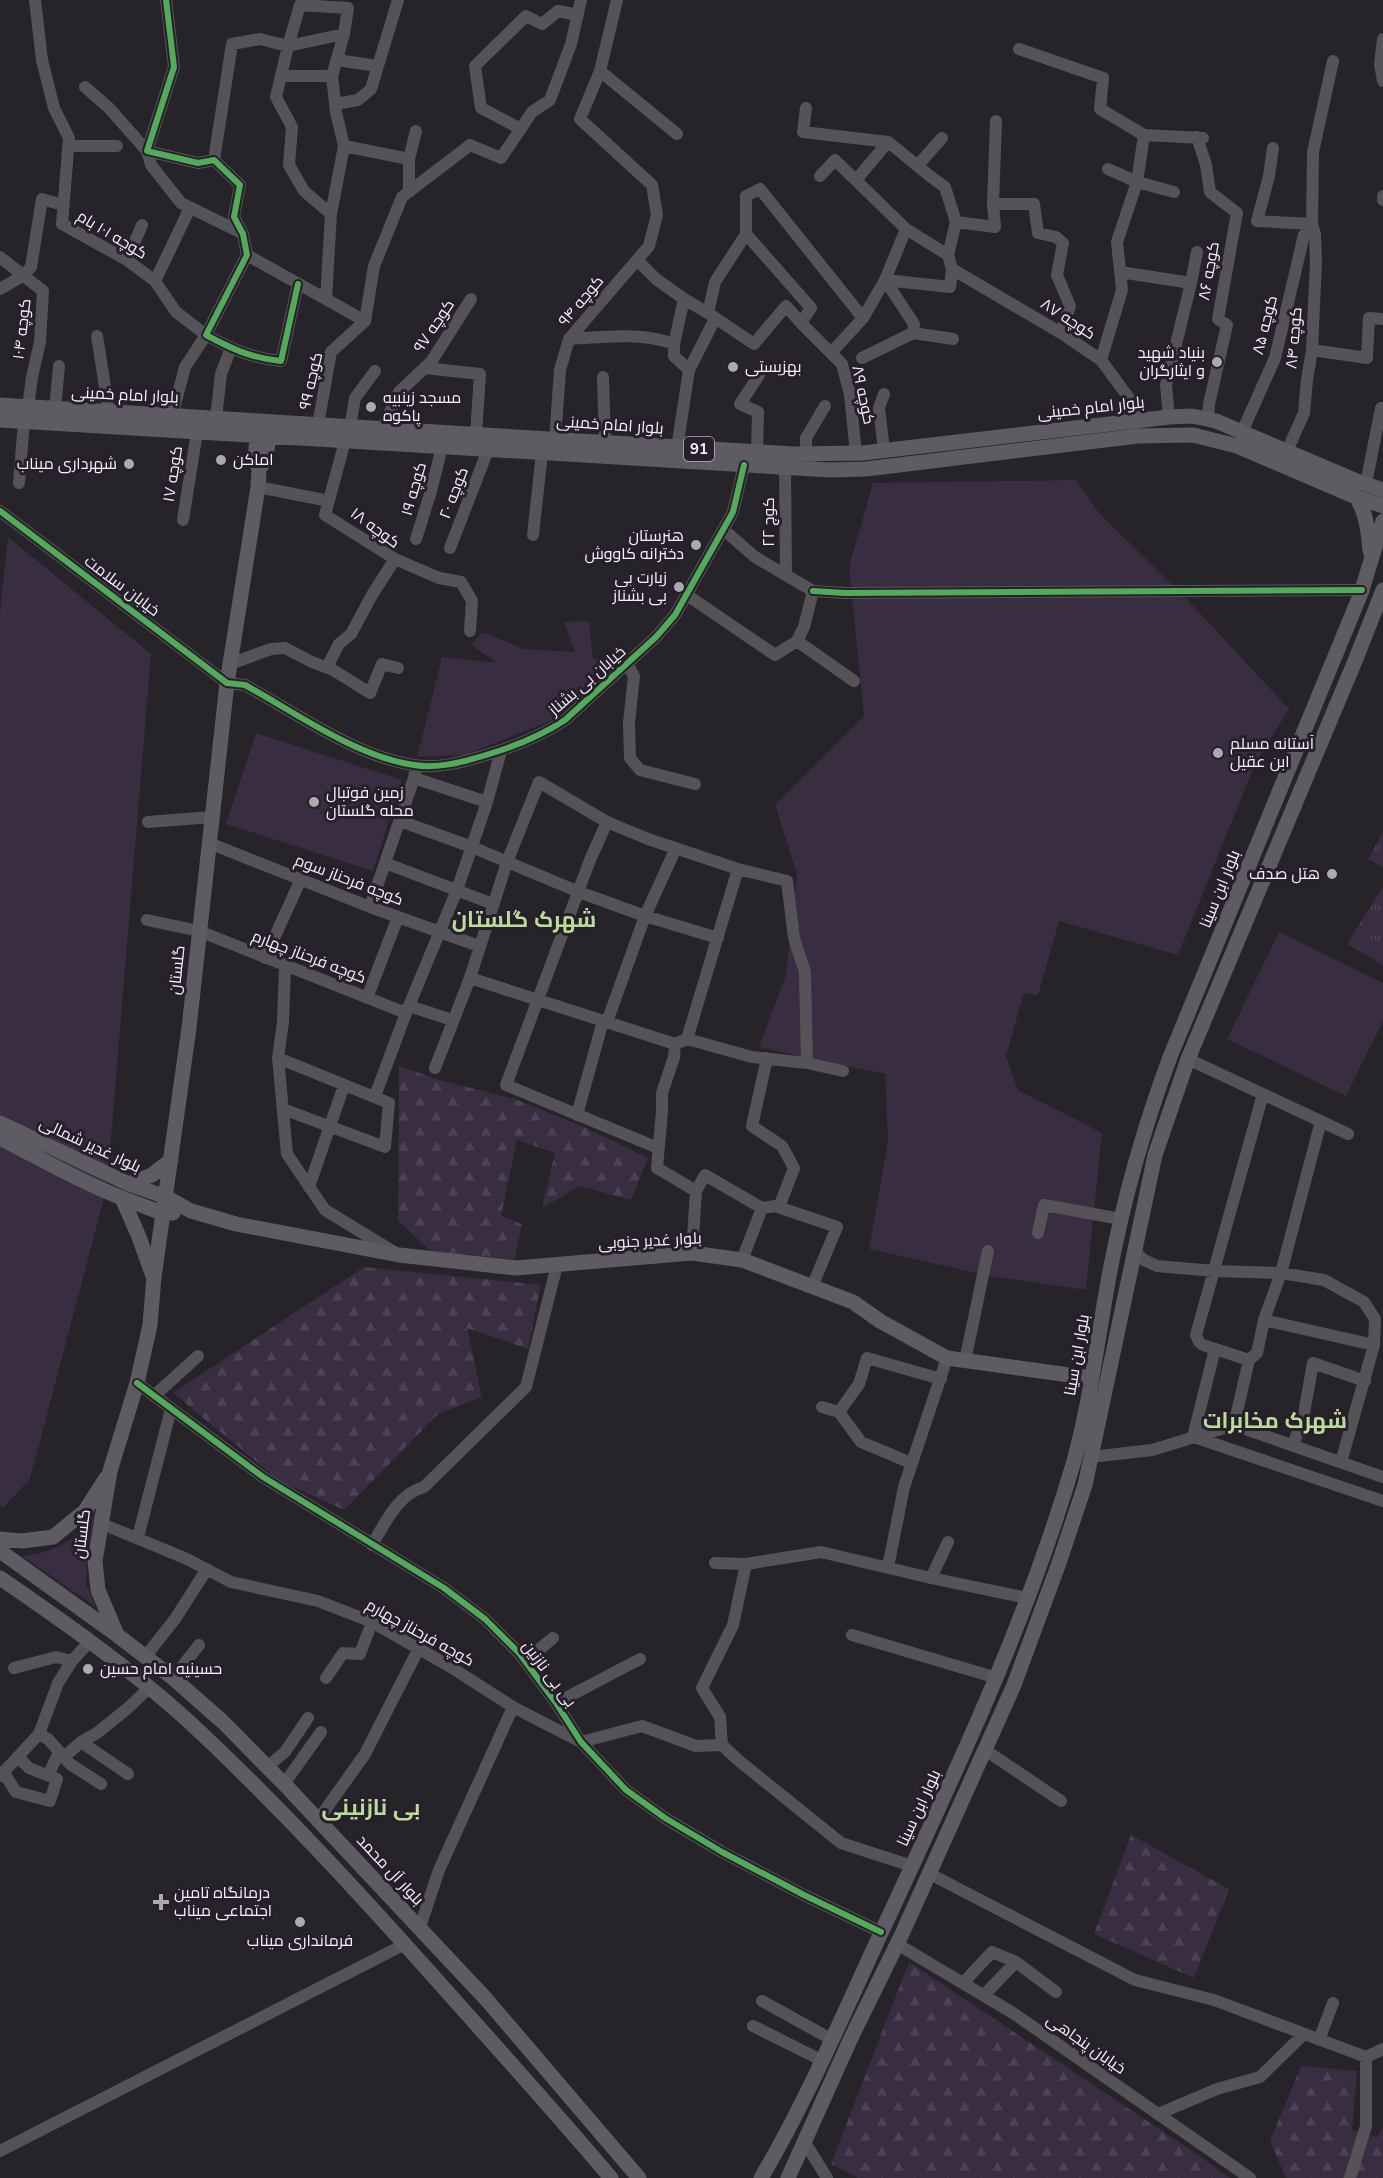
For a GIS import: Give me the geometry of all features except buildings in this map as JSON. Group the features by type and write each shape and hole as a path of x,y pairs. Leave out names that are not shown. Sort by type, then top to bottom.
{"main road":[{"name":"بلوار امام خمینی","path":"0,405 26,414 196,432 318,425 348,434 383,428 476,434 551,449 785,468 866,469 1138,435 1193,435 1237,447 1383,507"},
{"name":"بلوار امام خمینی","path":"0,420 56,409 216,418 264,429 348,434 442,447 488,450 551,449 605,443 806,454 856,453 1192,416 1242,432 1383,490"},
{"name":"گلستان","path":"117,1635 98,1590 95,1561 110,1470 138,1383 150,1325 230,664 258,487 259,469 255,460 264,429"},
{"path":"978,438 980,456"},
{"path":"1356,497 1367,522 1371,560"},
{"name":"بلوار ابن سینا","path":"761,2178 831,2039 979,1723 997,1678 1027,1598 1074,1458 1110,1270 1146,1123 1168,1063 1362,590 1383,521"},
{"name":"بلوار ابن سینا","path":"788,2178 930,1874 1014,1685 1059,1563 1091,1457 1155,1155 1188,1059 1382,592"},
{"name":"بلوار غدیر شمالی","path":"0,1123 129,1184 166,1197"},
{"name":"بلوار غدیر شمالی","path":"0,1138 93,1186 164,1213"},
{"path":"129,1184 152,1175 171,1160"},
{"name":"بلوار غدیر جنوبی","path":"166,1197 191,1211 236,1224 399,1255 516,1268 692,1253 742,1260 853,1302 880,1322 947,1358 1091,1378"},
{"path":"122,1198 140,1237 154,1277"},
{"name":"بلوار غدیر جنوبی","path":"164,1213 191,1211"},
{"path":"1074,1458 1091,1457"},
{"name":"گلستان","path":"0,1539 22,1541 54,1537 85,1511 110,1470"},
{"name":"بلوار آل محمد","path":"0,1551 117,1635 203,1704 284,1784 420,1927 527,2046 639,2178"},
{"path":"0,1578 90,1641 149,1688 184,1718 272,1803 358,1892 611,2178"},
{"path":"184,1718 203,1704"},
{"path":"508,2060 527,2046"}],"street":[{"name":"کوچه ۱۰۱ بام","path":"34,0 42,60 54,108 69,138 62,224 127,260 155,281 176,312 206,335 231,348 261,359 281,361 298,284"},
{"path":"147,151 174,67 166,0"},
{"path":"335,104 358,100 371,89 398,0"},
{"path":"247,255 365,321 374,266 402,197 470,145 501,158 532,112 550,100 571,44 581,0"},
{"path":"604,0 612,14"},
{"path":"617,0 600,71 677,135"},
{"path":"326,299 332,214 344,146 332,76 344,34 349,4 301,2 276,97 292,127 289,165 304,191 332,214"},
{"path":"521,129 481,108 476,66 526,16 542,24 558,11 578,15"},
{"path":"214,160 232,44 260,39 288,46 344,34"},
{"path":"1383,39 1380,64 1383,81"},
{"path":"1019,49 1103,78 1100,109 1144,135 1201,138 1210,192 1237,213 1257,221 1312,224 1313,152 1333,61"},
{"path":"337,60 378,66"},
{"name":"کوچه ۹۴","path":"533,535 551,449 560,370 569,339 649,246 657,215 651,185 580,120 600,71"},
{"path":"281,76 332,76"},
{"path":"85,87 109,108 147,151 151,165 181,203 243,234"},
{"path":"806,108 803,132 888,142 918,165 922,172 945,187 956,222 948,255 952,269 950,287 885,280"},
{"path":"956,222 995,227 993,204 996,121"},
{"path":"409,192 409,159 416,131"},
{"path":"1101,360 1122,290 1117,242 1137,182 1144,135"},
{"path":"918,165 942,138"},
{"path":"856,180 888,142"},
{"path":"69,146 117,146"},
{"path":"344,146 409,159"},
{"path":"1257,221 1269,176 1273,148"},
{"path":"147,151 198,164 214,160"},
{"path":"172,416 185,367 206,335 247,255 243,234 234,218 240,185 214,160"},
{"path":"820,176 835,160 906,229 948,255"},
{"path":"1108,169 1137,182 1174,192"},
{"path":"677,448 688,370 712,316 715,282 746,234 746,196 760,189 863,318"},
{"path":"0,289 24,275 32,267 42,199 63,205"},
{"path":"993,204 1034,204 1038,233 1056,237 1063,243 1057,275 1070,306 1061,333"},
{"path":"155,281 190,208"},
{"name":"کوچه ۸۶","path":"1208,420 1209,404 1227,325 1218,319 1237,213"},
{"name":"کوچه ۸۴","path":"1287,451 1304,413 1312,350 1316,261 1315,234 1312,224"},
{"name":"کوچه ۸۵","path":"1242,432 1275,358 1304,235 1312,224"},
{"path":"127,260 142,225"},
{"path":"831,353 863,318 885,280 906,229"},
{"path":"746,234 811,308 801,323"},
{"path":"1169,417 1166,385 1197,252"},
{"path":"0,257 24,275"},
{"path":"637,260 656,279 712,316"},
{"name":"کوچه ۸۷","path":"952,269 1061,333 1101,360 1146,420"},
{"path":"1120,272 1191,283"},
{"name":"کوچه ۱۰۴","path":"19,483 26,414 40,342 43,291 24,275"},
{"path":"885,280 914,324 914,333"},
{"name":"کوچه ۹۷","path":"383,428 399,392 431,363 471,299"},
{"path":"684,299 674,344 674,357 688,370"},
{"name":"کوچه ۸۹","path":"712,316 754,344 786,306 842,364 850,395 856,453"},
{"path":"1312,350 1367,358 1369,318 1383,319"},
{"name":"کوچه ۹۹","path":"318,425 331,352 365,321"},
{"path":"862,358 914,333 953,339"},
{"path":"97,336 109,412"},
{"path":"569,339 626,336 662,339 674,344"},
{"path":"216,418 221,374 231,348"},
{"path":"56,409 59,366"},
{"path":"425,368 480,374 476,434"},
{"path":"258,487 329,501 348,434 355,398 375,371"},
{"path":"757,453 758,412 740,404 759,375"},
{"path":"603,377 605,443"},
{"path":"884,394 879,408 884,450"},
{"path":"806,454 806,438 825,406"},
{"path":"1366,484 1381,408"},
{"name":"کوچه ۱۷","path":"183,520 196,432"},
{"name":"کوچه ۱۹","path":"416,539 432,491 442,447"},
{"name":"کوچه ۲۰","path":"450,548 488,450"},
{"name":"خیابان بی بشناز","path":"228,683 246,686 364,750 415,772 501,751 551,729 565,720 656,638 675,615 724,530 733,512 744,465"},
{"name":"کوچ ۲۲","path":"785,468 786,575"},
{"name":"کوچه ۱۸","path":"327,667 339,644 351,634 395,559 325,515 329,501"},
{"name":"خیابان سلامت","path":"0,511 228,683"},
{"path":"724,530 755,557 813,591 844,593 1362,590"},
{"path":"395,559 439,578 461,582 472,601 470,631"},
{"path":"687,594 775,655 797,641 804,627 813,591"},
{"path":"797,641 854,681"},
{"path":"230,664 271,648 285,648 327,667 370,693 382,664 398,668"},
{"path":"627,664 634,676 630,758 640,770 695,784"},
{"path":"375,1096 457,890 487,802 501,751"},
{"path":"370,907 415,772 487,802"},
{"path":"435,1068 470,978 478,946 507,862 539,782 607,822 738,869 787,881 794,938 805,972 807,1063"},
{"path":"148,822 212,817"},
{"path":"400,821 472,847 579,892 645,916 718,938"},
{"path":"607,822 590,860 506,1085 658,1148"},
{"name":"کوچه فرحناز سوم","path":"209,843 370,907 478,946"},
{"path":"577,1115 605,1022 645,916 676,848"},
{"path":"385,863 493,904"},
{"path":"687,1039 738,869"},
{"path":"265,958 301,879"},
{"path":"367,998 398,916"},
{"name":"کوچه فرحناز چهارم","path":"147,920 199,931 367,998 452,1020"},
{"path":"285,966 283,1022 278,1058 287,1154 325,1210 399,1255"},
{"path":"470,978 675,1044 687,1039 752,1057 807,1063 843,1071"},
{"path":"675,1044 674,1057 662,1093 657,1168 696,1191"},
{"path":"278,1058 389,1103 385,1147 283,1110"},
{"path":"767,1058 752,1126 782,1146 794,1168 779,1207"},
{"path":"1188,1059 1348,1134"},
{"path":"309,1187 344,1085"},
{"path":"1249,1360 1199,1342 1196,1335 1235,1187 1263,1094"},
{"path":"1234,1425 1249,1360 1257,1353 1264,1320 1281,1273 1321,1121"},
{"path":"692,1253 696,1191 705,1175 762,1208 779,1207 837,1227 812,1287"},
{"path":"1038,1233 1044,1205 1121,1219"},
{"path":"742,1260 762,1208"},
{"path":"965,1361 988,1251"},
{"path":"1134,1251 1144,1260 1157,1266 1281,1273 1324,1280 1364,1302 1375,1319 1374,1345 1341,1462"},
{"path":"372,1545 391,1513 413,1490 424,1487 526,1387 556,1265"},
{"path":"1264,1320 1374,1345"},
{"path":"1193,1437 1215,1349"},
{"path":"154,1396 198,1356"},
{"path":"839,1412 859,1384 867,1358 941,1379"},
{"path":"888,1566 911,1463 947,1358"},
{"path":"1293,1446 1304,1413 1312,1363 1365,1381"},
{"name":"بی بی نازنین","path":"138,1383 263,1477 444,1588 485,1619 525,1661 581,1742 626,1790 665,1818 722,1852 881,1932"},
{"path":"822,1407 839,1412 861,1442 911,1463"},
{"path":"138,1537 171,1409"},
{"path":"1091,1457 1152,1450 1234,1425 1383,1477"},
{"path":"1193,1437 1383,1501"},
{"name":"کوچه فرحناز چهارم","path":"100,1523 138,1537 231,1582 318,1601 372,1622 419,1648 513,1707 581,1742"},
{"path":"931,1578 948,1542"},
{"path":"715,1563 746,1564 821,1552 1027,1598"},
{"path":"722,1745 720,1717 702,1688 733,1625 746,1564"},
{"path":"145,1657 176,1619 207,1569"},
{"path":"326,1678 343,1653 360,1654 372,1622"},
{"path":"852,1635 997,1678"},
{"path":"525,1661 553,1638"},
{"path":"19,1758 29,1768 57,1779 50,1801 16,1792 2,1774 39,1734 58,1683 72,1661 90,1641"},
{"path":"173,1678 199,1645"},
{"path":"318,1820 365,1754 419,1648"},
{"path":"14,1668 56,1657 72,1661"},
{"path":"556,1703 640,1659"},
{"path":"48,1775 62,1755 97,1733 149,1688"},
{"path":"420,1927 439,1870 513,1707"},
{"path":"267,1767 285,1752 308,1718"},
{"path":"581,1742 642,1726 696,1746 722,1745 841,1843 912,1866"},
{"path":"284,1784 321,1731"},
{"path":"39,1734 48,1739 62,1755 101,1784"},
{"path":"81,1742 128,1774"},
{"path":"985,1750 1061,1801"},
{"path":"930,1874 1135,1980 1214,2000 1366,2057 1383,2049"},
{"path":"0,2151 405,1944"},
{"name":"خیابان پنجاهی","path":"897,1944 1013,2013 1250,2178"},
{"path":"963,1983 992,1952 1016,1962 1056,1992"},
{"path":"984,1995 1016,1962"},
{"path":"762,2001 831,2039"},
{"path":"1319,2040 1333,2003"},
{"path":"753,2026 821,2060"},
{"path":"1158,2114 1217,2089 1260,2077 1304,2034"},
{"path":"1350,2178 1366,2126 1366,2057"},
{"path":"804,2141 827,2178"}],"green space":[{"path":"1076,480 1099,513 1183,595 1289,709 1255,764 1178,955 1059,921 1038,996 1024,993 1006,1056 1018,1090 1102,1133 1086,1290 990,1276 869,1249 888,1141 885,1074 759,1047 786,975 797,874 775,805 864,716 849,567 873,483"},
{"path":"8,537 151,654 107,1187 30,1479 3,1508 0,1506 0,612"},
{"path":"589,621 593,659 612,658 555,719 465,755 417,757 442,657 498,663 471,645 482,632 524,649 575,652 564,622"},
{"name":"زمین فوتبال محله گلستان","path":"256,733 402,780 373,871 226,824"},
{"path":"1383,832 1383,867 1368,859"},
{"path":"1383,887 1383,965 1347,944"},
{"path":"1279,932 1383,983 1383,1021 1346,1096 1227,1039"},
{"path":"399,1066 439,1080 515,1099 586,1128 648,1158 631,1200 580,1186 542,1208 555,1153 517,1140 501,1216 522,1224 514,1260 431,1251 398,1221"},
{"path":"364,1267 541,1285 528,1349 467,1328 482,1397 438,1414 344,1510 280,1481 173,1393"},
{"path":"97,1508 87,1554 86,1584 96,1607 22,1556 48,1550 74,1537 87,1525"},
{"path":"1131,1835 1229,1889 1194,1978 1094,1934"},
{"path":"909,1962 1230,2178 858,2178 831,2164"},
{"path":"1301,2066 1357,2071 1352,2130 1377,2137 1383,2127 1383,2178 1286,2178 1270,2141"}],"cycle path":[{"path":"166,0 174,67 147,151 198,163 214,160 240,185 234,217 243,234 247,255 206,335 242,352 281,361 298,284"},
{"path":"0,511 227,683 245,685 349,744 371,753 414,765 432,766 459,762 496,752 556,726 656,637 675,615 733,512 744,465"},
{"path":"813,591 845,593 1362,590"},
{"path":"137,1383 263,1477 444,1588 485,1619 519,1653 581,1742 626,1790 665,1818 722,1852 881,1932"}],"place":[{"name":"بنیاد شهید و ایثارگران","path":"1217,362"},
{"name":"بهزیستی","path":"733,367"},
{"name":"مسجد زینبیه پاکوه","path":"371,407"},
{"name":"اماکن","path":"221,460"},
{"name":"شهرداری میناب","path":"129,464"},
{"name":"هنرستان دخترانه کاووش","path":"696,545"},
{"name":"زیارت بی بی بشناز","path":"679,587"},
{"name":"آستانه مسلم ابن عقیل","path":"1218,753"},
{"name":"زمین فوتبال محله گلستان","path":"314,802"},
{"name":"هتل صدف","path":"1332,874"},
{"name":"حسینیه امام حسین","path":"88,1669"},
{"name":"درمانگاه تامین اجتماعی میناب","path":"161,1902"},
{"name":"فرمانداری میناب","path":"300,1922"}],"district":[{"name":"شهرک گلستان","path":"524,920"},
{"name":"شهرک مخابرات","path":"1275,1421"},
{"name":"بی نازنینی","path":"371,1808"}]}
